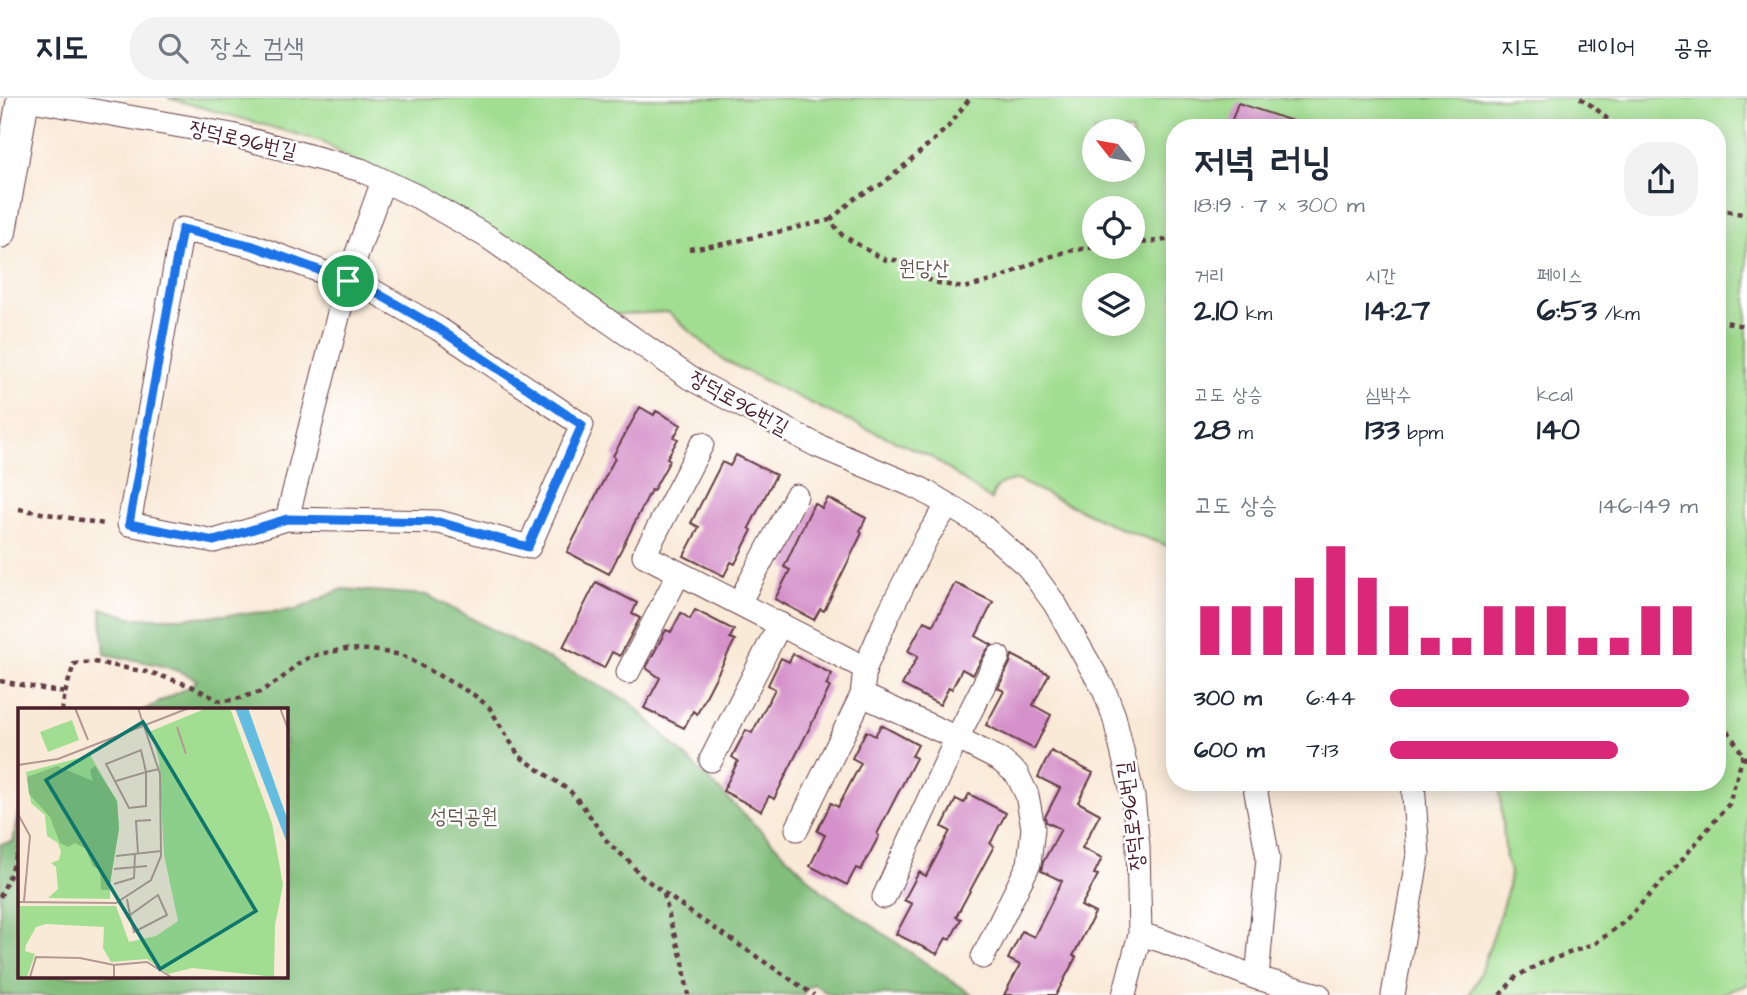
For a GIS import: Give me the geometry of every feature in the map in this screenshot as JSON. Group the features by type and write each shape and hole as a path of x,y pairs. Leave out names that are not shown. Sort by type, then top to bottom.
{"main road":[{"path":"0,232 22,98"}],"street":[{"name":"장덕로96번길","path":"22,98 232,135 361,170 418,197 488,237 690,378 816,445 921,489 980,524 1028,567 1055,604 1104,690 1114,716 1133,797 1138,846 1140,934 1124,995"},
{"path":"287,519 348,281 383,181"},
{"path":"182,229 253,246 368,288 439,329 582,425 528,547 439,522 287,519 214,541 129,524 182,229"},
{"path":"702,444 644,555 865,668"},
{"path":"739,603 796,496"},
{"path":"797,829 862,695 865,668 888,615 928,537 948,505"},
{"path":"628,672 680,573"},
{"path":"711,760 780,624"},
{"path":"884,897 957,738 998,657"},
{"path":"862,695 1000,760 1017,774 1027,795 1033,828 1029,864 983,957"},
{"path":"1256,791 1268,858 1258,978"},
{"path":"1393,995 1418,855 1414,791"},
{"path":"1140,934 1163,940 1258,978 1319,995"}],"path":[{"path":"690,249 830,220 857,197 882,184 910,161 948,127 970,98"},
{"path":"1580,98 1606,119"},
{"path":"1726,211 1747,215"},
{"path":"830,220 842,235 874,254 886,260 896,260 933,282 964,288 995,280 1043,259 1082,249"},
{"path":"1145,242 1166,240"},
{"path":"1726,322 1747,327"},
{"path":"19,509 115,527 129,524"},
{"path":"62,708 74,664 94,662 152,673 191,686 220,701 260,692 280,680 297,664 320,654 346,649 401,655 474,695 489,707 519,756 570,792 609,844 628,860 640,875 814,995"},
{"path":"0,681 65,693"},
{"path":"1500,995 1517,976 1542,962 1596,943 1624,922 1674,869 1729,804 1746,756 1726,727"},
{"path":"0,897 18,852"},
{"path":"664,892 683,962 688,995"}],"green space":[{"name":"원당산","path":"168,98 1747,98 1747,985 1718,995 1469,995 1492,940 1508,888 1510,872 1506,859 1500,791 1726,791 1726,119 1166,119 1166,545 1121,529 1017,480 1000,484 991,500 930,456 829,412 723,360 668,312 601,315 321,141"},
{"name":"성덕공원","path":"342,589 427,595 630,702 822,891 972,995 830,995 814,984 806,989 803,995 0,995 0,844 13,842 18,816 18,978 287,978 287,708 148,708 191,686 197,680 164,667 105,654 101,608 133,618 181,618 296,610"}],"building":[{"path":"1238,103 1286,119 1232,119"},
{"path":"640,407 654,415 656,411 681,425 674,437 678,439 667,458 670,460 653,491 651,490 609,574 567,552"},
{"path":"736,455 776,475 749,528 752,530 735,564 731,562 724,576 684,556 699,527 691,523 722,462 730,466"},
{"path":"828,498 866,518 860,531 862,533 824,611 820,609 814,620 775,599 790,570 784,567 814,503 822,508"},
{"path":"596,582 637,603 632,614 640,618 620,656 612,652 604,668 563,647"},
{"path":"955,583 993,602 976,636 992,645 973,675 962,669 940,705 902,685 918,656 908,651 924,621 933,625"},
{"path":"695,610 734,630 730,638 735,640 697,714 693,711 684,728 644,708 660,678 646,668 666,630 671,632 681,613 690,619"},
{"path":"793,654 832,674 826,685 830,687 774,799 769,796 761,811 723,791 738,761 732,757 746,730 752,733 775,689 768,685 781,658 789,662"},
{"path":"1012,655 1049,674 1033,705 1051,715 1034,749 986,725 1004,691 998,688"},
{"path":"881,725 918,745 912,756 916,758 861,870 856,868 847,885 810,866 825,835 817,831 831,803 838,807 861,763 852,758 866,731 875,736"},
{"path":"1051,751 1093,773 1078,802 1100,814 1082,848 1102,858 1094,874 1098,875 1081,906 1095,913 1056,995 1004,995 1020,965 1008,959 1022,931 1034,937 1062,881 1041,871 1061,829 1046,822 1045,817 1060,788 1038,777"},
{"path":"969,794 1006,813 990,844 994,846 956,917 961,919 950,940 946,938 937,954 896,934 912,904 904,900 919,872 926,876 950,831 942,827 956,799 964,803"}],"route":[{"path":"182,229 253,246 348,281 368,288 439,329 582,425 528,547 439,522 287,519 214,541 129,524 182,229"}]}
